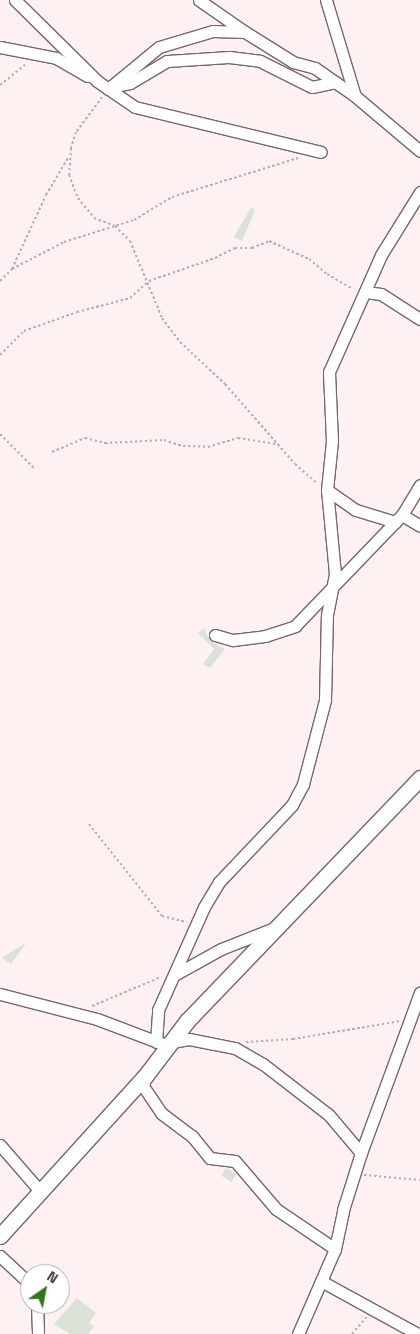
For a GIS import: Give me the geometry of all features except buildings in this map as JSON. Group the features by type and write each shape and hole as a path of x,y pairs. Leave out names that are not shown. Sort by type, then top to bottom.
{"street":[{"path":"15,0 97,81"},
{"path":"200,0 245,32 293,62 315,68 355,96 420,151"},
{"path":"326,0 332,11 355,96"},
{"path":"332,11 337,0"},
{"path":"109,88 159,47 212,31 245,32"},
{"path":"0,47 44,54 97,81 135,107 321,152"},
{"path":"109,88 130,83 167,61 228,57 260,61 312,87 335,82"},
{"path":"166,1043 158,1010 176,974 204,907 219,882 299,794 325,700 327,615 333,586 327,490 332,441 329,372 381,254 420,192"},
{"path":"365,292 381,294 420,319"},
{"path":"215,634 233,640 286,631 399,518 420,485"},
{"path":"327,490 356,510 399,518 420,526"},
{"path":"0,1236 146,1075 166,1043 283,925 420,778"},
{"path":"176,974 220,949 283,925"},
{"path":"298,1334 335,1249 343,1210 357,1174 361,1153 420,993"},
{"path":"0,994 97,1019 166,1043 189,1039 235,1048 264,1064 329,1115 361,1153"},
{"path":"146,1075 143,1086 161,1113 192,1136 210,1158 235,1161 276,1209 335,1249"},
{"path":"0,1145 40,1191"},
{"path":"0,1256 20,1275"},
{"path":"321,1281 418,1334"},
{"path":"37,1314 38,1334"}],"path":[{"path":"0,85 12,73 44,54"},
{"path":"109,88 76,132 70,156 69,175 78,198 94,218 115,226 130,241 149,281 162,318 180,342 225,384 309,478 327,490"},
{"path":"12,269 50,186 70,156"},
{"path":"0,281 12,269 64,242 134,220 172,197 302,157"},
{"path":"0,355 24,331 77,312 130,298 149,281 215,258 235,248 252,248 269,241 293,250 336,280 365,292"},
{"path":"0,434 34,468"},
{"path":"52,452 85,438 105,443 164,440 183,446 208,447 238,438 277,444"},
{"path":"89,824 162,916 197,926"},
{"path":"90,1006 176,974"},
{"path":"245,1042 293,1039 410,1019"},
{"path":"357,1174 420,1180"},
{"path":"352,1334 375,1309"}]}
